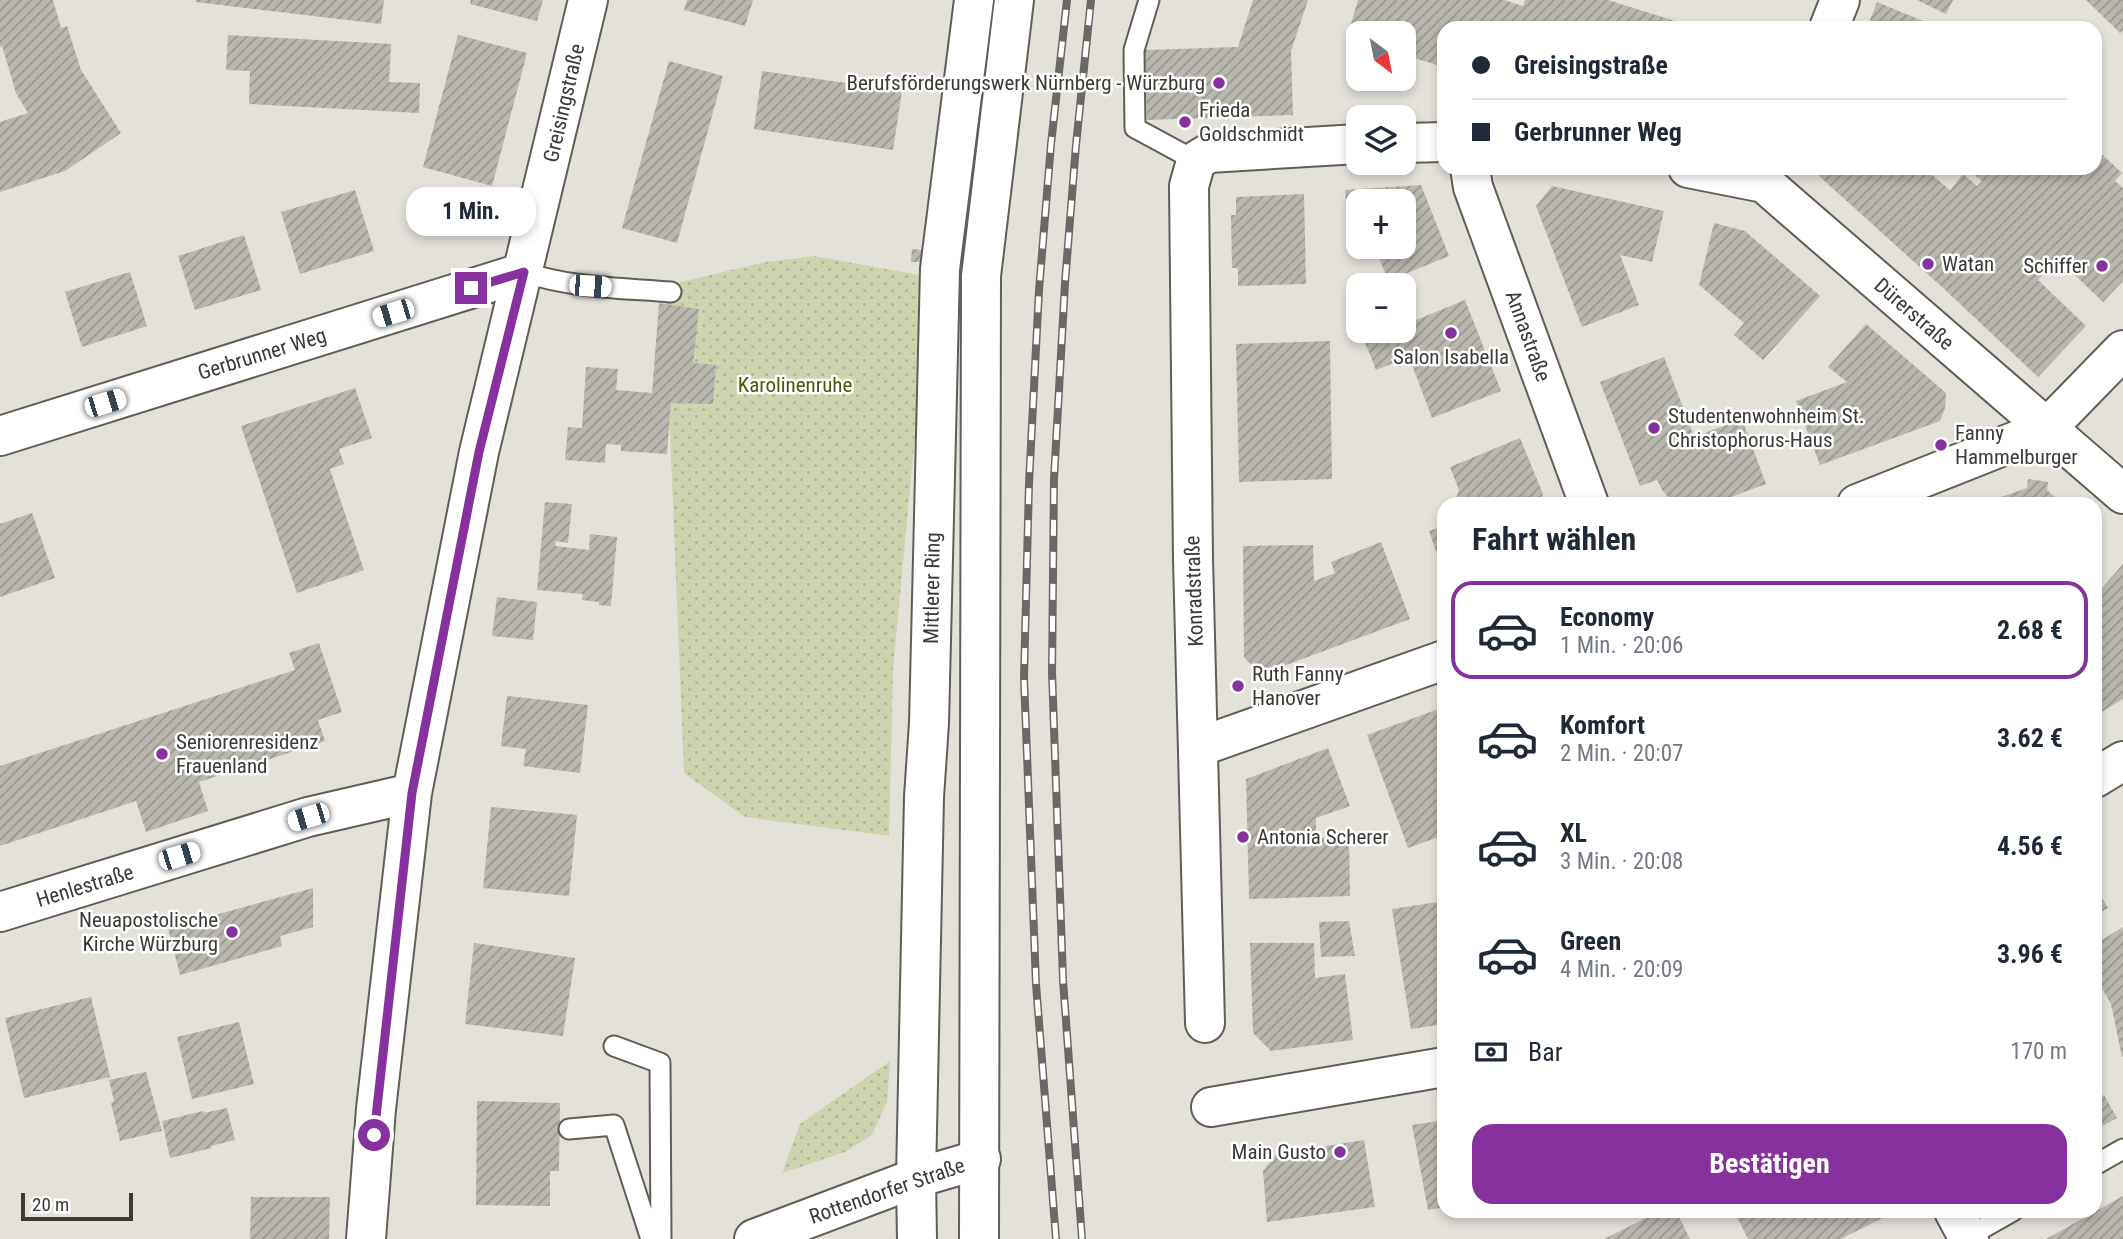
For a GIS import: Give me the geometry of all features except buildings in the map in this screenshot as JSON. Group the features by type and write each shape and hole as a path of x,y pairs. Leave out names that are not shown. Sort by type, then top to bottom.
{"street":[{"name":"Greisingstraße","path":"366,1239 376,1109 412,793 479,452 588,0"},
{"name":"Mittlerer Ring","path":"917,1239 924,797 929,723 940,269 974,0"},
{"path":"979,1239 981,276 1014,0"},
{"path":"1832,21 1840,0"},
{"path":"1416,143 1437,142"},
{"path":"1196,161 1209,153 1346,145"},
{"name":"Konradstraße","path":"1196,161 1189,186 1193,559 1205,1023"},
{"name":"Annastraße","path":"1471,175 1473,187 1586,497"},
{"name":"Dürerstraße","path":"1767,176 2046,429 2123,494"},
{"name":"Gerbrunner Weg","path":"0,436 524,272"},
{"path":"1875,497 2046,429 2123,350"},
{"path":"1199,747 1437,662"},
{"path":"2102,774 2123,761"},
{"name":"Henlestraße","path":"0,912 308,817 412,793"},
{"path":"1211,1107 1437,1068"},
{"name":"Rottendorfer Straße","path":"754,1239 916,1178 981,1159"}],"lane":[{"path":"1149,0 1134,50 1135,128 1196,161"},
{"path":"524,272 543,279 590,286 671,292"},
{"path":"614,1046 660,1063 661,1239"},
{"path":"569,1129 614,1125 651,1239"},
{"path":"2102,1161 2123,1149"},
{"path":"1963,1231 1996,1218"}],"green space":[{"name":"Karolinenruhe","path":"814,256 930,277 893,669 889,836 745,817 684,773 664,286 765,262"},
{"path":"890,1061 887,1102 872,1135 845,1152 782,1173 800,1124"}],"railway":[{"path":"1056,1239 1036,984 1024,678 1029,483 1039,290 1067,0"},
{"path":"1082,1239 1063,980 1052,672 1054,479 1065,283 1091,0"}],"place":[{"name":"Berufsförderungswerk Nürnberg - Würzburg","path":"1219,83"},
{"name":"Frieda Goldschmidt","path":"1185,122"},
{"name":"Watan","path":"1928,264"},
{"name":"Schiffer","path":"2102,266"},
{"name":"Salon Isabella","path":"1451,333"},
{"name":"Studentenwohnheim St. Christophorus-Haus","path":"1654,428"},
{"name":"Fanny Hammelburger","path":"1941,445"},
{"name":"Ruth Fanny Hanover","path":"1238,686"},
{"name":"Seniorenresidenz Frauenland","path":"162,754"},
{"name":"Antonia Scherer","path":"1243,837"},
{"name":"Neuapostolische Kirche Würzburg","path":"232,932"},
{"name":"Main Gusto","path":"1340,1152"}],"route":[{"path":"374,1135 412,793 479,452 524,272 471,288"}]}
